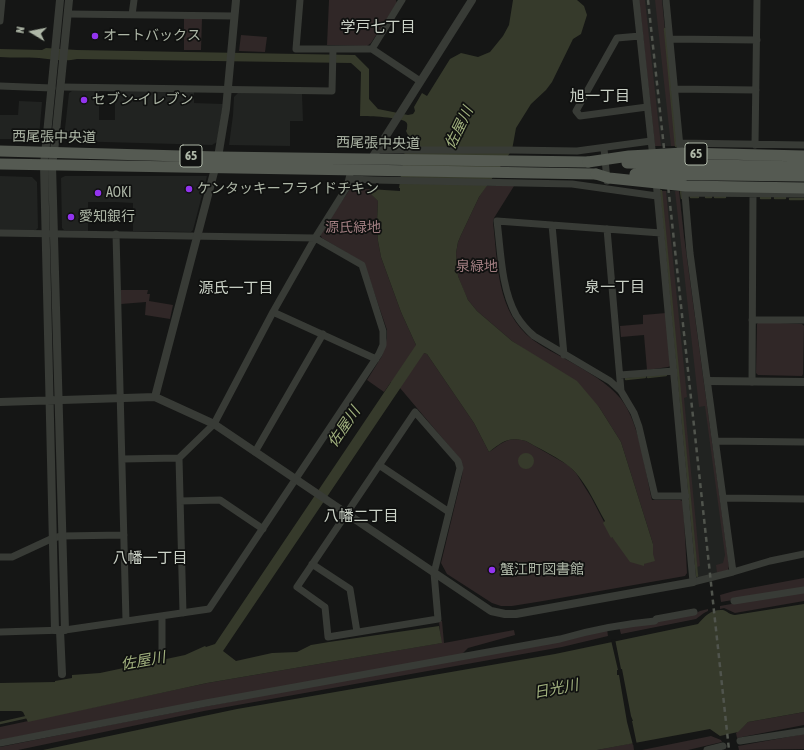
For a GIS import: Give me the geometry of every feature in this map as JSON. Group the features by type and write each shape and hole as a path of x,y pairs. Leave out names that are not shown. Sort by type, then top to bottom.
{"main road":[{"name":"西尾張中央道","path":"0,151 50,152 216,162 350,174 381,170 804,176"},
{"name":"西尾張中央道","path":"0,164 48,165 216,162 380,154 508,155 588,162 804,167"},
{"name":"65","path":"588,162 629,156 684,154 804,156"},
{"name":"65","path":"596,174 609,178 686,186 804,188"}],"street":[{"path":"0,20 2,0"},
{"path":"50,152 52,88 60,0"},
{"path":"60,630 62,536 54,401 48,165 61,87 69,0"},
{"path":"132,14 134,0"},
{"path":"155,397 216,162 228,89 236,0"},
{"path":"300,0 296,49 333,51 372,49 420,81"},
{"path":"372,49 402,0"},
{"path":"380,154 394,122 472,0"},
{"path":"636,0 658,196 693,582"},
{"path":"666,0 690,253 733,572"},
{"path":"755,144 757,0"},
{"path":"68,14 234,16"},
{"path":"640,36 617,38 576,111 580,116 647,107"},
{"path":"670,39 757,40"},
{"path":"61,87 332,91 333,51"},
{"path":"0,86 52,88"},
{"path":"674,89 756,90"},
{"path":"508,155 576,152 651,141"},
{"path":"679,143 804,145"},
{"path":"604,148 608,189"},
{"path":"122,459 179,458 214,424 273,312 315,238 347,186 350,174 374,180 572,184 658,196"},
{"path":"685,193 804,194"},
{"path":"752,382 753,193"},
{"path":"661,233 498,222 506,288 513,309 524,327 534,336 564,355 610,381 621,391 634,414 639,427 655,496 686,496"},
{"path":"552,225 564,355"},
{"path":"607,229 621,391"},
{"path":"0,233 315,238 362,265 383,331 382,345 376,359 209,610 60,630 0,632"},
{"path":"116,234 126,621"},
{"path":"273,312 376,359"},
{"path":"752,320 804,320"},
{"path":"255,452 323,334"},
{"path":"620,375 674,371"},
{"path":"708,381 804,382"},
{"path":"0,402 155,397 214,424 482,606 491,611 505,614 516,614 693,582 767,562 804,554"},
{"path":"54,401 53,538 62,674"},
{"path":"415,412 458,461 460,468 434,573 438,619 328,637 325,607 297,587 379,465 415,412"},
{"path":"716,441 804,442"},
{"path":"179,458 183,613"},
{"path":"379,465 449,512"},
{"path":"723,498 804,499"},
{"path":"180,501 220,500 263,529"},
{"path":"0,557 12,557 53,538 62,536 124,534"},
{"path":"312,564 350,589 357,632"},
{"path":"734,601 804,590"},
{"path":"0,743 206,703 552,641 610,626 655,621 656,619 694,612"},
{"path":"162,616 162,656"},
{"path":"740,742 804,731"},
{"path":"707,750 723,746"}],"shaded area":[{"path":"639,0 662,0 676,146 655,146"},
{"path":"72,91 99,91 99,120 115,120 115,91 194,92 194,103 223,104 217,142 212,145 68,141 64,137 69,93"},
{"path":"238,93 302,94 303,121 290,121 290,146 229,145 234,97"},
{"path":"19,101 42,102 39,137 32,139 0,139 0,115 18,115"},
{"path":"0,176 32,177 37,182 38,228 36,230 0,230"},
{"path":"65,176 207,176 193,230 191,232 133,231 133,203 115,202 88,202 88,231 64,230 62,228 61,178"},
{"path":"661,191 679,191 728,570 698,578"}],"green space":[{"path":"329,0 396,0 397,3 371,43 367,46 327,45"},
{"path":"639,0 645,0 661,146 655,146"},
{"path":"655,0 662,0 676,146 671,146"},
{"path":"184,18 202,19 201,50 184,50"},
{"path":"241,35 267,37 265,52 239,51"},
{"path":"486,186 514,186 493,222 501,286 505,301 512,316 521,329 533,340 610,387 628,409 641,448 652,500 683,501 687,573 685,576 543,601 512,606 501,606 492,603 447,574 441,563 463,467 460,459 400,388 391,382 384,392 367,380 382,356 387,338 387,330 364,263 322,238 320,234 350,189 369,189 378,201 378,241 381,257 401,312 416,345 427,354 474,423 489,452 502,443 514,439 526,441 568,465 576,473 591,497 612,537 644,564 653,554 653,544 621,442 599,407 533,355 512,341 477,311 468,300 463,289 458,276 456,253 458,242 479,197"},
{"path":"661,191 666,191 687,397 684,398 700,566 697,567"},
{"path":"675,191 679,191 729,566 728,570 717,573 716,565 723,563 725,555 705,406 699,407"},
{"path":"121,290 148,290 147,294 150,294 149,301 173,305 170,319 145,315 146,302 121,304"},
{"path":"666,313 670,366 647,370 644,335 621,337 620,326 643,324 643,315"},
{"path":"759,322 802,324 804,326 802,376 758,375 756,373 757,324"},
{"path":"804,578 804,588 721,602 720,595"},
{"path":"804,591 804,601 735,613 724,608 720,609 720,606"},
{"path":"708,609 708,611 696,619 621,634 619,627 696,613"},
{"path":"439,621 442,621 444,643 514,630 515,635 468,648 461,655 0,740 0,727 207,683 441,643"},
{"path":"607,629 608,636 562,647 204,711 18,750 0,750 0,747 89,729"},
{"path":"804,712 804,725 737,738 736,733 748,722"},
{"path":"804,734 804,749 739,750 738,746"},
{"path":"711,736 721,740 722,742 688,750 642,750"},
{"path":"633,743 634,750 597,750"}],"water":[{"name":"佐屋川","path":"513,0 577,0 584,6 587,15 581,34 573,39 552,82 531,104 516,128 512,150 479,197 458,242 456,253 458,276 468,300 477,311 512,341 577,381 599,407 621,442 653,544 655,561 644,564 644,566 630,562 612,537 611,538 603,523 605,521 584,484 572,469 559,460 526,441 514,439 498,445 489,452 474,423 427,354 424,353 223,651 236,661 272,653 297,652 311,645 439,626 442,643 207,683 28,722 21,711 0,711 0,683 55,682 72,678 72,675 100,673 185,655 205,646 215,644 416,345 401,312 381,257 378,241 378,201 368,191 369,189 400,191 399,188 406,143 409,137 406,131 407,124 403,120 398,119 360,116 361,72 351,63 63,60 0,57 0,49 42,50 46,48 77,50 355,55 369,69 369,99 378,109 408,115 413,114 415,111 414,107 422,93 427,96 450,59 461,53 478,57 490,52 503,36 509,25"},
{"path":"526,453 533,458 534,461 529,468 526,469 519,464 518,461 523,454"},
{"name":"日光川","path":"804,604 804,712 748,722 738,732 720,736 710,729 597,750 43,750 237,709 555,654 698,624 712,612 719,610 735,615"}],"pier":[{"path":"615,639 637,745 633,745 627,722 619,675 617,675 618,670 611,640"}],"waterway":[{"path":"665,29 676,146"},
{"path":"661,191 697,576"},
{"path":"681,191 682,198"},
{"path":"691,197 698,197"},
{"path":"706,197 711,197"},
{"path":"715,197 725,197"},
{"path":"761,198 770,198"},
{"path":"775,198 785,198"},
{"path":"790,199 803,199"},
{"path":"648,377 666,375"},
{"path":"626,379 645,377"},
{"path":"0,723 27,717"}],"railway":[{"path":"648,0 729,750"}],"place":[{"name":"オートバックス","path":"95,36"},
{"name":"セブン-イレブン","path":"84,100"},
{"name":"ケンタッキーフライドチキン","path":"189,189"},
{"name":"AOKI","path":"98,193"},
{"name":"愛知銀行","path":"71,217"},
{"name":"蟹江町図書館","path":"492,570"}],"district":[{"name":"学戸七丁目","path":"378,27"},
{"name":"旭一丁目","path":"600,96"},
{"name":"泉一丁目","path":"615,287"},
{"name":"源氏一丁目","path":"236,288"},
{"name":"八幡二丁目","path":"361,516"},
{"name":"八幡一丁目","path":"150,558"}],"park label":[{"name":"源氏緑地","path":"353,228"},
{"name":"泉緑地","path":"477,267"}]}
